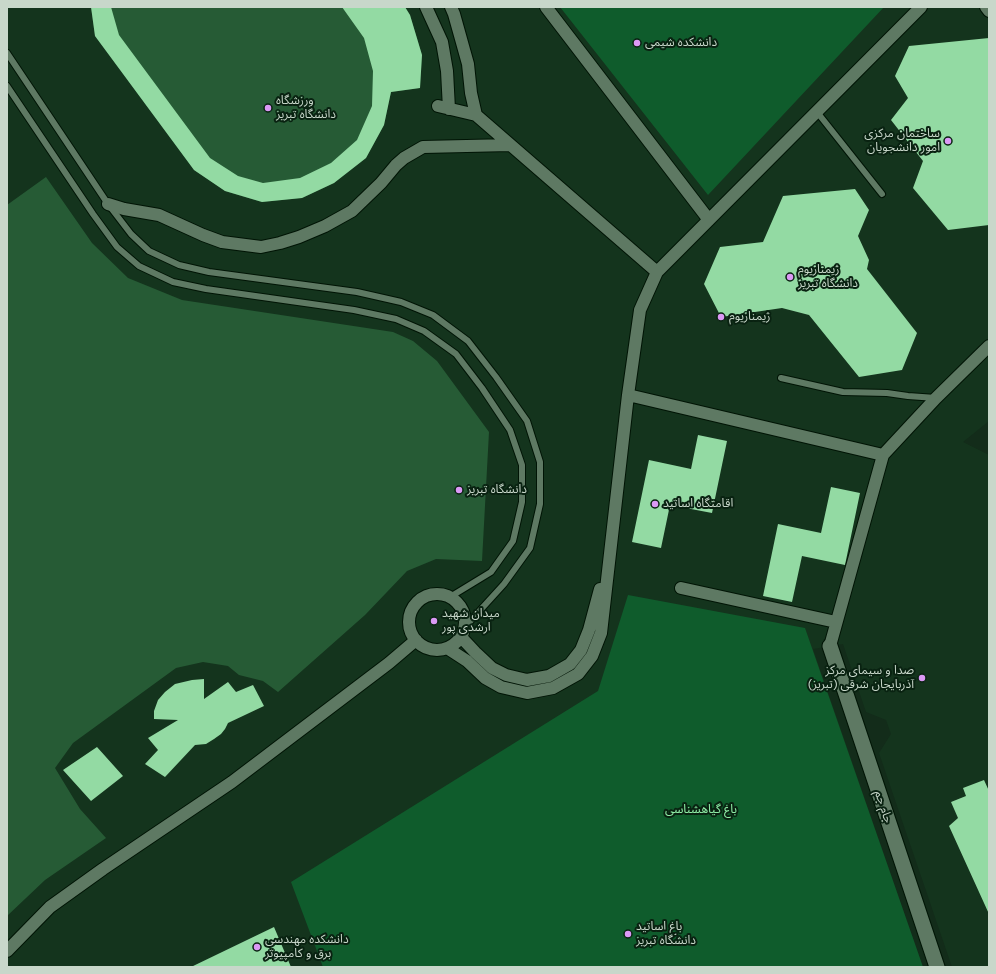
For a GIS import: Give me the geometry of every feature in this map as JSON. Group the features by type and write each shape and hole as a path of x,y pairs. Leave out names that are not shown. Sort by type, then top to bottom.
{"street":[{"path":"426,7 442,42 448,71 444,107 476,115 657,272"},
{"path":"451,7 468,64 471,93 476,115"},
{"path":"546,7 709,220"},
{"path":"447,648 467,661 485,678 501,687 526,693 553,688 578,674 592,656 601,633 628,395 640,310 657,272 921,7"},
{"path":"986,7 989,11"},
{"path":"108,204 124,209 158,215 222,242 261,247 299,237 326,226 352,211 404,158 423,147 510,145"},
{"path":"830,646 883,455 936,398 989,346"},
{"path":"628,395 883,455"},
{"path":"462,632 475,652 492,668 506,675 527,680 548,676 570,664 581,650 589,630 610,549"},
{"path":"681,588 836,622"},
{"path":"433,594 450,597 462,610 465,618 462,632 454,644 447,648 439,650 422,646 411,633 409,625 413,608 418,601 433,594"},
{"path":"7,951 50,907 109,865 232,782 389,663 416,640"},
{"name":"جام جم","path":"830,646 937,967"}],"lane":[{"path":"7,53 108,204 131,234 150,251 179,265 209,272 357,292 401,302 433,315 468,341 527,421 540,462 540,504 530,548 504,584 462,632"},
{"path":"7,86 93,214 117,247 139,266 173,282 206,289 354,310 396,319 424,331 456,354 482,388 510,430 522,465 522,502 513,541 491,572 450,597"},
{"path":"817,112 882,194"},
{"path":"782,378 843,392 887,393 936,398"}],"shaded area":[{"name":"دانشگاه تبریز","path":"7,7 989,7 989,421 963,442 989,455 989,967 952,967 879,753 891,734 886,720 866,712 843,644 813,649 923,967 7,967"},
{"name":"ورزشگاه دانشگاه تبریز","path":"91,7 405,7 410,15 422,55 420,88 391,92 384,125 366,158 334,183 302,198 262,202 225,191 194,170 95,36"},
{"path":"46,177 92,243 128,278 182,300 393,332 413,341 437,361 489,432 482,561 436,559 407,571 365,615 278,692 263,681 239,675 228,666 203,662 176,668 73,743 55,768 80,809 106,838 45,880 7,916 7,205"}],"green space":[{"path":"560,7 884,7 708,195"},
{"name":"باغ گیاهشناسی","path":"628,595 805,628 923,967 323,967 291,882 598,691"}],"building":[{"path":"91,7 111,7 119,35 210,158 238,176 263,183 300,178 331,163 357,140 372,106 373,71 364,38 342,7 405,7 410,15 422,55 420,88 391,92 384,125 366,158 334,183 302,198 262,202 225,191 194,170 95,36"},
{"name":"ساختمان مرکزی امور دانشجویان","path":"989,38 989,225 948,230 913,188 923,161 891,120 908,98 895,76 909,46"},
{"name":"ژیمنازیوم دانشگاه تبریز","path":"855,189 869,210 858,236 869,260 867,269 917,333 902,370 859,377 809,315 782,308 721,317 704,284 720,247 763,242 783,196"},
{"path":"698,435 727,441 712,513 670,505 661,548 632,542 649,460 691,469"},
{"path":"831,487 860,493 845,565 802,556 792,602 763,596 778,524 821,533"},
{"path":"204,679 204,699 228,682 236,692 253,685 264,706 228,723 221,734 206,744 195,745 165,777 145,764 158,750 148,738 178,720 154,719 154,711 158,700 175,684"},
{"path":"97,747 123,776 91,801 63,770"},
{"path":"984,780 989,791 989,914 949,826 958,818 951,802 966,796 963,788"},
{"name":"دانشکده مهندسی برق و کامپیوتر","path":"274,927 291,967 191,967"}],"place":[{"name":"دانشکده شیمی","path":"637,43"},
{"name":"ورزشگاه دانشگاه تبریز","path":"268,108"},
{"name":"ساختمان مرکزی امور دانشجویان","path":"948,141"},
{"name":"ژیمنازیوم دانشگاه تبریز","path":"790,277"},
{"name":"ژیمنازیوم","path":"721,317"},
{"name":"دانشگاه تبریز","path":"459,490"},
{"name":"اقامتگاه اساتید","path":"655,504"},
{"name":"میدان شهید ارشدی پور","path":"434,621"},
{"name":"صدا و سیمای مرکز آذربایجان شرقی (تبریز)","path":"922,678"},
{"name":"باغ اساتید دانشگاه تبریز","path":"628,934"},
{"name":"دانشکده مهندسی برق و کامپیوتر","path":"257,947"}]}
